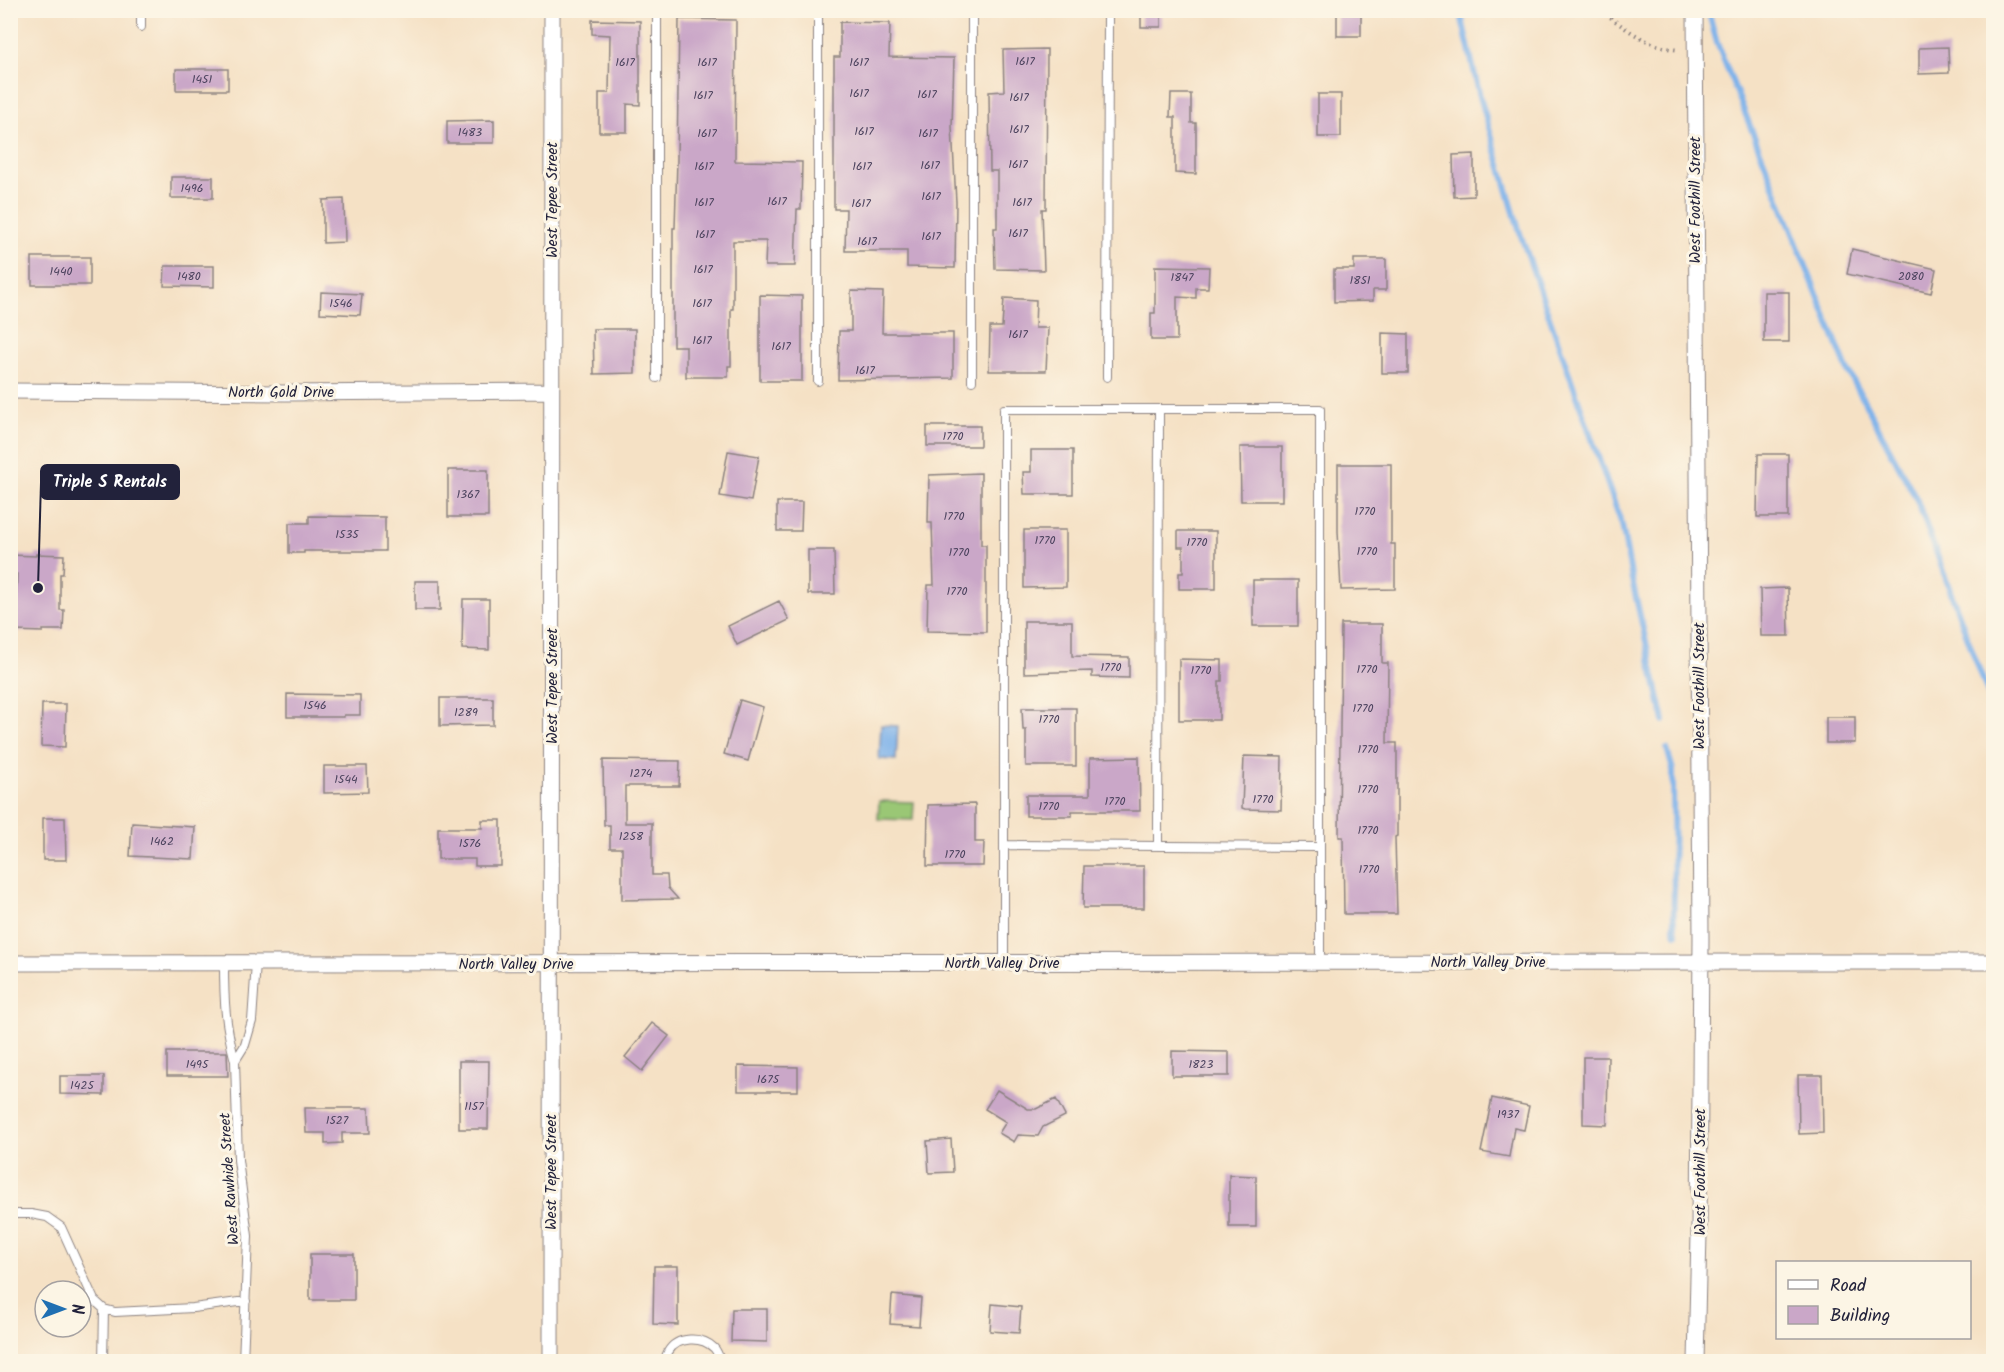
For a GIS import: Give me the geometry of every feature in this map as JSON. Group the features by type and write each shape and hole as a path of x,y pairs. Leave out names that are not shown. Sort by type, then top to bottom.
{"street":[{"name":"West Tepee Street","path":"551,1362 552,10"},
{"name":"West Foothill Street","path":"1695,10 1701,963 1700,1234 1696,1362"},
{"name":"North Gold Drive","path":"10,391 551,391"},
{"name":"North Valley Drive","path":"10,963 1994,962"}],"lane":[{"path":"141,10 141,27"},
{"path":"657,10 657,378"},
{"path":"818,10 818,381"},
{"path":"972,10 972,381"},
{"path":"1107,377 1108,10"},
{"path":"1004,963 1004,409 1320,409 1320,962"},
{"path":"1158,846 1159,409"},
{"path":"1004,845 1320,847"},
{"path":"224,963 224,1004 227,1030 235,1061"},
{"name":"West Rawhide Street","path":"243,1362 248,1236 238,1160 235,1061 245,1045 252,1021 256,963"},
{"path":"10,1214 47,1217 61,1227 94,1300 104,1310 115,1312 171,1309 246,1301"},
{"path":"103,1362 104,1310"},
{"path":"665,1362 668,1352 680,1341 692,1338 703,1341 716,1349 720,1362"}],"path":[{"path":"1600,10 1623,28 1646,41 1674,49 1695,51"}],"green space":[{"path":"879,801 914,802 913,820 878,819"}],"water":[{"path":"881,725 898,726 896,760 879,759"}],"building":[{"path":"1141,10 1161,10 1161,27 1141,27"},
{"path":"1337,10 1361,10 1361,36 1337,36"},
{"path":"679,19 736,20 735,161 802,162 801,209 797,209 795,266 765,266 766,241 733,241 731,366 728,366 728,377 686,377 686,346 673,346 673,228 675,228 677,160"},
{"path":"592,20 640,21 640,105 627,104 627,132 599,132 599,93 609,93 610,35 592,34"},
{"path":"840,22 890,23 889,57 954,58 952,127 956,202 955,268 907,267 907,251 845,251 846,209 834,209 834,57 840,57"},
{"path":"1948,47 1949,73 1919,74 1919,48"},
{"path":"1047,49 1046,209 1042,209 1044,270 995,269 994,228 997,228 997,171 990,171 989,92 1004,91 1003,50"},
{"path":"176,69 228,69 228,90 176,90"},
{"path":"1171,94 1191,94 1191,123 1196,123 1196,174 1175,173 1175,117 1170,117"},
{"path":"1318,94 1341,94 1341,137 1318,137"},
{"path":"494,120 494,143 447,143 447,121"},
{"path":"1474,154 1474,196 1454,197 1453,155"},
{"path":"171,177 213,177 213,198 171,198"},
{"path":"344,199 345,242 323,243 323,200"},
{"path":"1852,249 1936,269 1931,293 1847,274"},
{"path":"32,257 90,257 90,285 32,285"},
{"path":"1354,259 1386,259 1386,290 1373,290 1373,301 1334,302 1334,269 1354,269"},
{"path":"165,266 214,266 214,287 164,286"},
{"path":"1155,266 1209,267 1208,288 1196,288 1196,298 1177,297 1177,340 1151,340 1151,313 1155,313"},
{"path":"851,291 883,292 882,333 953,333 953,378 838,380 839,331 851,331"},
{"path":"321,292 362,294 360,315 320,313"},
{"path":"1764,292 1789,292 1789,342 1764,342"},
{"path":"760,295 802,296 802,381 760,381"},
{"path":"1004,298 1036,300 1035,328 1048,328 1046,371 989,371 990,327 1002,327"},
{"path":"593,329 635,329 635,373 594,374"},
{"path":"1382,333 1408,334 1408,373 1382,373"},
{"path":"927,426 980,426 980,446 927,446"},
{"path":"1240,447 1282,447 1282,501 1241,501"},
{"path":"1031,450 1073,450 1073,494 1024,494 1023,472 1031,472"},
{"path":"728,451 759,456 751,501 720,496"},
{"path":"1758,454 1788,454 1788,517 1757,517"},
{"path":"1338,464 1391,464 1391,544 1395,544 1395,589 1341,590"},
{"path":"448,470 488,470 488,517 448,517"},
{"path":"981,473 981,545 986,545 986,632 927,631 928,585 934,585 932,523 928,523 929,475"},
{"path":"777,502 802,502 801,531 777,531"},
{"path":"309,516 385,517 385,551 289,553 289,523 309,523"},
{"path":"1024,530 1066,530 1066,587 1024,588"},
{"path":"1178,531 1216,531 1216,589 1179,589 1179,573 1183,573 1183,547 1178,547"},
{"path":"808,550 834,550 835,594 808,594"},
{"path":"36,554 64,555 63,574 60,574 60,610 64,610 63,630 15,631 17,574 10,574 10,555 36,556"},
{"path":"1253,580 1298,580 1298,626 1253,626"},
{"path":"415,581 440,581 440,610 415,610"},
{"path":"1788,588 1789,636 1761,636 1760,589"},
{"path":"463,599 489,599 489,650 462,649"},
{"path":"779,601 789,620 737,645 728,626"},
{"path":"1024,621 1072,621 1072,656 1129,657 1129,678 1092,677 1092,671 1024,673"},
{"path":"1341,624 1382,624 1382,663 1388,663 1387,743 1397,743 1397,836 1395,837 1397,914 1344,914 1343,837 1339,837"},
{"path":"1179,659 1222,660 1222,681 1219,681 1219,720 1179,720"},
{"path":"287,694 360,695 360,715 287,717"},
{"path":"440,698 493,698 493,725 440,726"},
{"path":"740,700 763,707 748,761 724,754"},
{"path":"42,704 66,704 65,747 41,746"},
{"path":"1022,708 1076,708 1076,766 1026,766 1026,730 1023,730"},
{"path":"1826,717 1855,717 1855,743 1826,743"},
{"path":"1244,756 1282,757 1281,810 1242,808"},
{"path":"1139,757 1140,811 1072,811 1072,816 1026,816 1026,795 1090,795 1090,758"},
{"path":"603,760 680,761 679,786 625,786 625,823 652,823 652,875 667,875 668,888 678,899 622,900 622,848 610,848 610,825 604,825"},
{"path":"324,766 367,766 368,792 324,793"},
{"path":"975,804 975,842 984,842 983,866 927,866 928,805"},
{"path":"43,818 65,818 66,860 43,860"},
{"path":"482,820 501,820 501,866 475,866 475,859 438,859 438,828 482,828"},
{"path":"132,823 195,827 193,859 130,856"},
{"path":"1084,866 1144,866 1144,908 1083,908"},
{"path":"652,1023 669,1036 642,1071 625,1057"},
{"path":"1172,1051 1229,1052 1229,1076 1172,1076"},
{"path":"167,1052 227,1052 228,1076 167,1076"},
{"path":"1583,1057 1608,1057 1607,1125 1583,1124"},
{"path":"459,1061 489,1061 488,1129 459,1129"},
{"path":"738,1066 798,1067 798,1091 738,1091"},
{"path":"1798,1075 1822,1075 1823,1133 1799,1134"},
{"path":"60,1076 104,1076 104,1095 60,1094"},
{"path":"997,1090 1028,1109 1036,1109 1056,1099 1065,1116 1043,1127 1038,1136 1018,1135 1014,1142 999,1133 1006,1122 985,1109"},
{"path":"1492,1098 1529,1106 1524,1130 1514,1128 1509,1157 1481,1152"},
{"path":"305,1108 369,1108 370,1133 342,1133 342,1143 325,1144 325,1133 306,1133"},
{"path":"951,1139 953,1172 929,1173 927,1141"},
{"path":"1229,1175 1256,1176 1256,1227 1229,1227"},
{"path":"310,1254 354,1254 354,1300 310,1300"},
{"path":"654,1266 678,1266 678,1325 653,1324"},
{"path":"892,1295 921,1298 919,1326 890,1324"},
{"path":"992,1304 1021,1307 1019,1333 990,1331"},
{"path":"732,1309 767,1309 767,1342 731,1341"}],"waterway":[{"path":"1460,10 1480,97 1520,233 1622,525 1664,721"},
{"path":"1708,10 1717,43 1847,369 1917,500 1994,710"},
{"path":"1667,749 1673,770 1674,928 1676,934"}],"place":[{"name":"Triple S Rentals","path":"38,588"}]}
